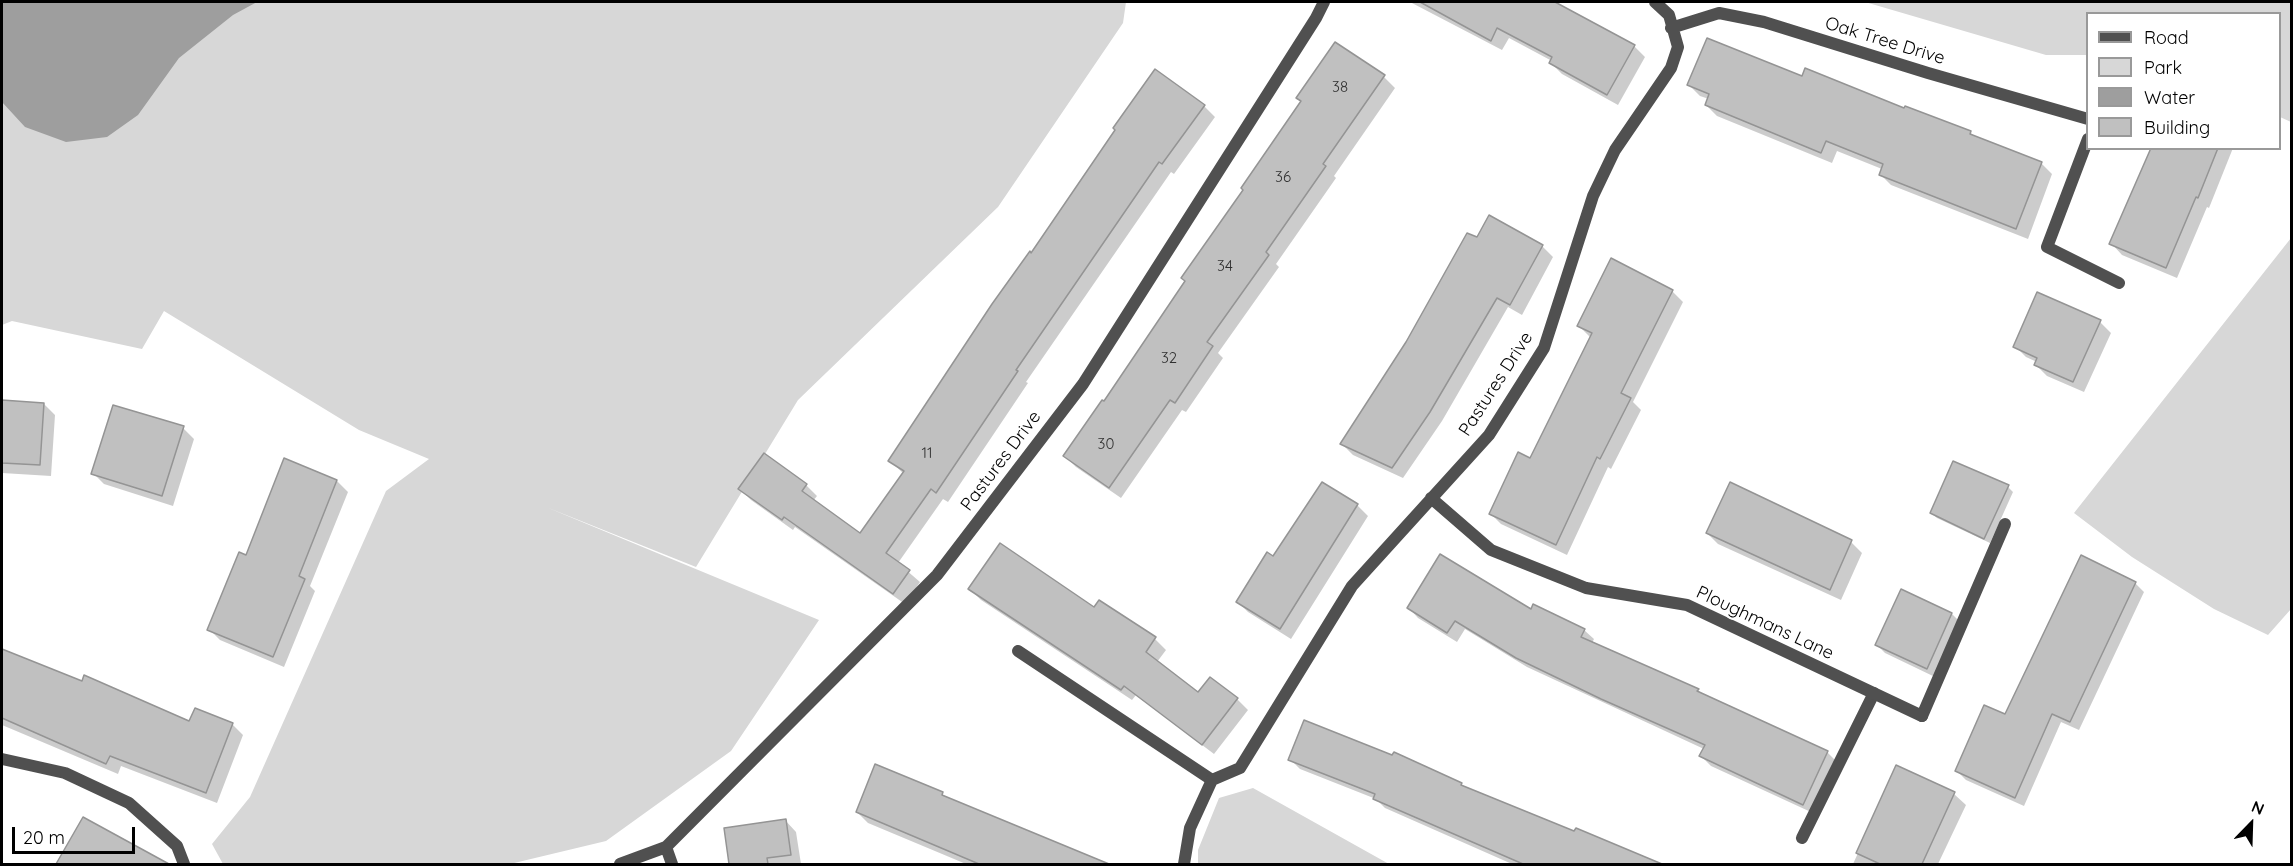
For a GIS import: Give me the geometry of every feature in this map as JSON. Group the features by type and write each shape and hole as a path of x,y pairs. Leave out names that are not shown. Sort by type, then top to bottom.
{"street":[{"name":"Pastures Drive","path":"620,864 666,847 937,575 1083,384 1324,2"},
{"name":"Pastures Drive","path":"1212,780 1240,768 1352,586 1489,435 1544,348 1593,196 1615,150 1671,68 1678,47 1669,15 1655,2"},
{"name":"Oak Tree Drive","path":"1671,28 1719,13 1764,22 1928,74 2086,117"},
{"path":"2086,144 2046,247 2119,283"},
{"name":"Ploughmans Lane","path":"1431,498 1491,550 1586,588 1687,605 1922,716 2005,524"},
{"path":"1018,651 1212,780 1190,828 1184,864"},
{"path":"1802,838 1874,693"},
{"path":"2,759 65,773 129,803 177,846 184,864"},
{"path":"666,847 672,864"}],"green space":[{"path":"2,2 1126,2 1123,23 998,207 798,400 696,567 546,507 819,620 731,751 606,841 510,864 223,864 212,844 250,797 386,491 429,459 359,430 164,311 142,349 12,321 2,325"},
{"path":"1865,2 2291,2 2291,122 2281,117 2281,12 2086,12 2086,55 2046,55"},
{"path":"2291,238 2291,609 2268,635 2214,609 2132,557 2074,513"},
{"path":"1253,788 1389,864 1198,864 1198,850 1219,798"}],"water":[{"path":"2,2 257,2 233,15 179,58 138,115 107,137 66,142 25,127 2,102"}],"building":[{"path":"1420,2 1555,2 1635,45 1607,95 1549,63 1552,57 1497,28 1491,41"},
{"path":"1707,38 1802,76 1805,68 1904,108 1905,106 1971,131 1970,134 2042,162 2016,229 1879,175 1883,164 1826,141 1821,153 1705,105 1709,94 1687,85"},
{"path":"1335,42 1385,75 1323,164 1326,166 1266,252 1269,255 1207,342 1213,346 1175,403 1170,400 1109,488 1063,456 1102,400 1104,401 1185,281 1181,278 1243,190 1241,188 1301,101 1296,98"},
{"path":"1155,69 1205,105 1162,164 1159,162 1016,370 1018,371 936,493 931,489 886,553 910,570 893,594 784,517 782,520 738,489 764,453 807,484 802,491 860,533 904,471 888,461 992,304 1030,251 1031,253 1115,130 1113,128"},
{"path":"2150,150 2217,150 2166,268 2109,244"},
{"path":"1489,215 1543,245 1510,305 1497,298 1430,412 1392,468 1340,444 1406,342 1467,233 1477,237"},
{"path":"1611,258 1673,290 1621,393 1631,398 1600,459 1597,457 1556,545 1489,514 1518,452 1530,458 1592,333 1577,326"},
{"path":"2037,292 2101,320 2073,382 2034,365 2037,358 2013,347"},
{"path":"2,400 44,403 40,465 2,463"},
{"path":"113,405 184,426 162,496 91,474"},
{"path":"284,458 337,480 299,576 305,579 273,657 207,630 239,552 246,555"},
{"path":"1953,461 2009,485 1984,539 1930,513"},
{"path":"1322,482 1358,504 1280,629 1236,602 1267,552 1273,556"},
{"path":"1730,482 1852,540 1830,590 1706,533"},
{"path":"1000,543 1094,607 1099,600 1156,637 1146,652 1198,692 1210,677 1238,698 1202,745 1124,686 1121,690 968,589"},
{"path":"1440,554 1531,609 1533,604 1585,629 1581,637 1699,689 1697,691 1828,751 1803,805 1699,756 1705,745 1516,658 1455,621 1447,633 1407,608"},
{"path":"2081,555 2136,582 2070,722 2052,714 2015,798 1955,771 1984,705 2005,714"},
{"path":"1901,589 1952,613 1927,669 1875,645"},
{"path":"2,649 82,681 84,675 189,721 195,708 233,723 206,793 110,756 106,764 2,718"},
{"path":"1304,720 1392,755 1394,752 1462,783 1461,785 1574,831 1576,828 1662,864 1523,864 1373,799 1375,794 1288,760"},
{"path":"875,764 943,792 942,795 1109,864 979,864 856,812"},
{"path":"1896,765 1955,792 1922,864 1880,864 1856,853"},
{"path":"83,817 169,864 56,864"},
{"path":"786,819 791,855 767,858 768,864 729,864 724,828"}]}
